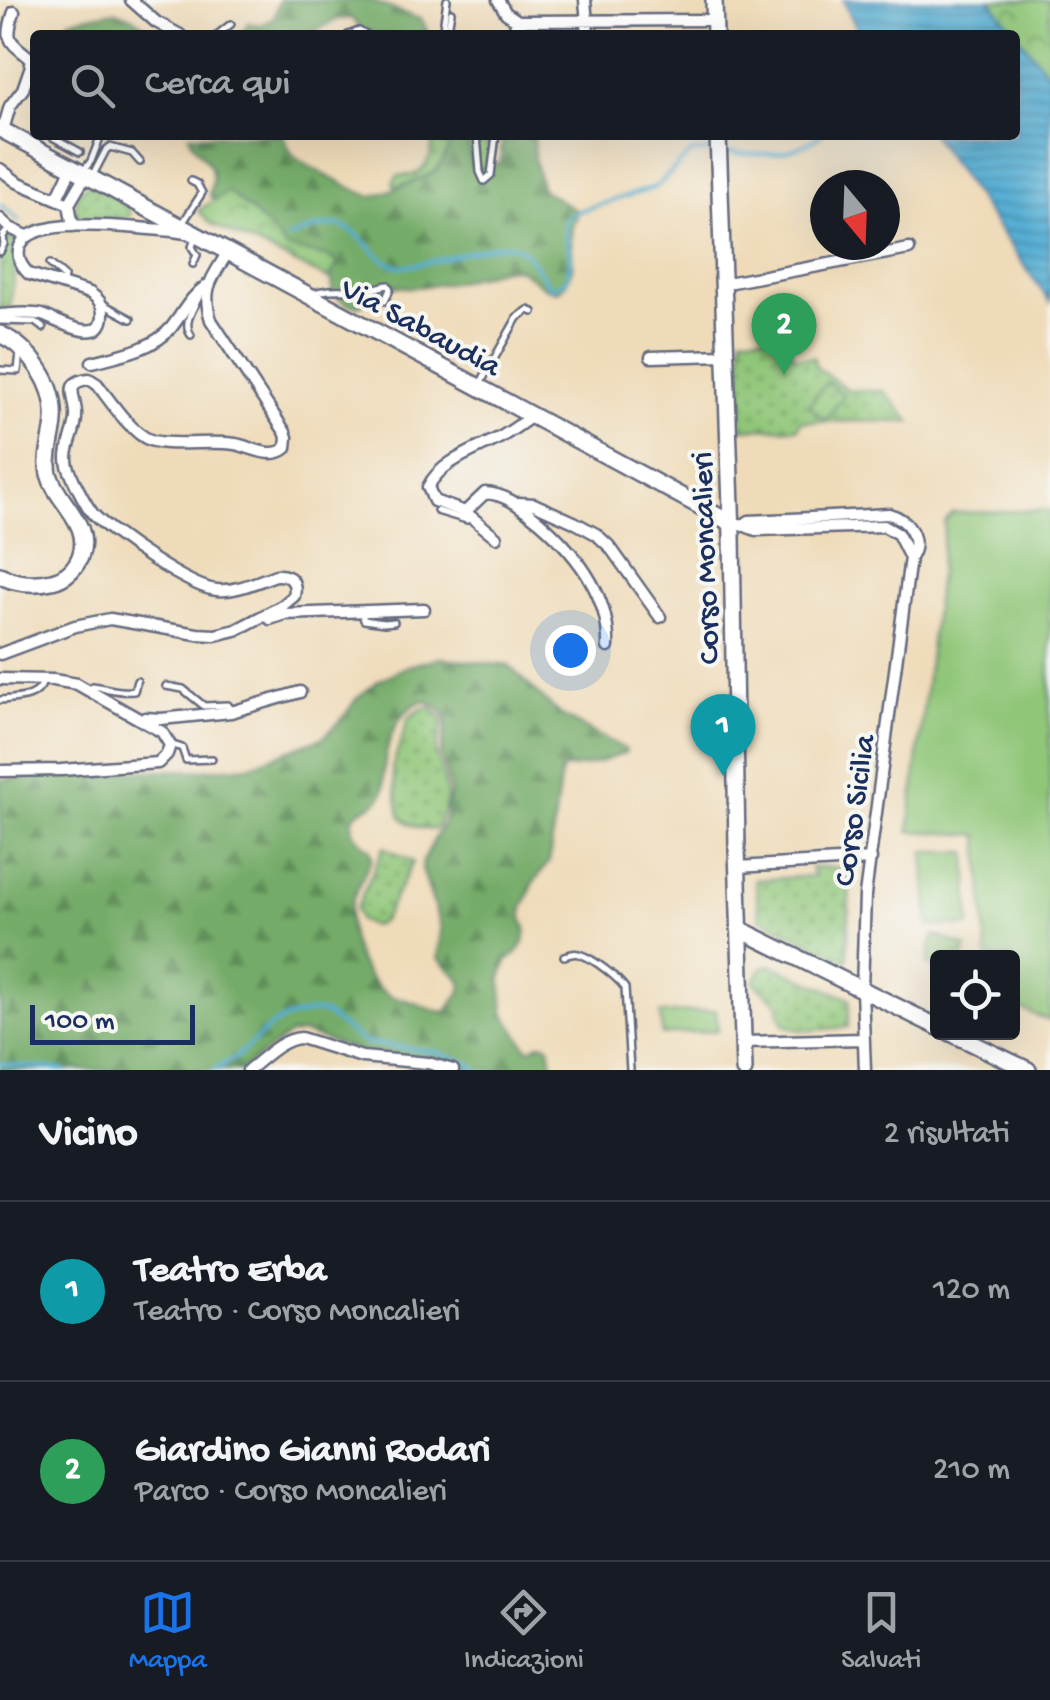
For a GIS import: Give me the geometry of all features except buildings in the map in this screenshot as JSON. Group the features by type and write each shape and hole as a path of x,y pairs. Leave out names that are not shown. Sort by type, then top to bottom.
{"main road":[{"path":"714,0 714,28"},
{"path":"2,129 30,139"},
{"name":"Corso Moncalieri","path":"718,140 724,355 738,524 738,866 744,1070"},
{"path":"36,141 197,236"},
{"name":"Via Sabaudia","path":"197,236 738,524"},
{"path":"0,334 34,361 48,386 54,420 48,469 78,523 83,540 78,562 63,577 39,583 8,580 0,574"},
{"path":"739,929 930,1023"},
{"path":"966,1040 1028,1070"}],"street":[{"path":"131,0 169,30"},
{"path":"498,0 506,13 518,21 587,20 714,28"},
{"path":"585,0 588,30"},
{"path":"14,12 9,40 30,58"},
{"path":"514,30 518,21"},
{"path":"2,129 30,69"},
{"path":"0,169 17,182 69,204"},
{"path":"57,198 82,169"},
{"path":"72,226 69,204 82,169"},
{"path":"0,219 27,236 18,252 22,268 29,274 90,293 100,302 103,313 102,321 94,329 84,331 44,316 0,318"},
{"name":"Via Sabaudia","path":"27,236 72,226 173,231 197,236"},
{"path":"722,284 909,249"},
{"path":"92,362 152,344 206,286 228,252"},
{"path":"0,654 75,626 110,619 215,634 238,628 294,596 293,579 284,575 219,591 191,583 96,516 67,458 76,427 73,386 89,378 135,430 150,440 232,443 271,454 286,448 288,437 211,320 206,286"},
{"path":"652,357 724,355"},
{"path":"496,537 470,515 434,501 428,491 429,482 452,462 532,416"},
{"path":"470,515 488,492 518,503 534,504 596,534 610,547 660,617"},
{"path":"518,503 564,543 584,569 602,604 608,647"},
{"name":"Corso Sicilia","path":"738,524 889,514 898,516 910,528 915,545 910,558 864,895 865,1070"},
{"path":"238,628 248,631 279,614 424,609"},
{"path":"0,680 71,683 162,732 170,745 158,764 0,770"},
{"path":"139,718 231,712 300,692"},
{"path":"738,866 871,859"},
{"path":"248,1070 292,1038 362,1057 428,1063 453,1070"},
{"path":"743,1042 863,1039"}],"lane":[{"path":"444,30 447,0"},
{"path":"446,30 451,12"},
{"path":"223,30 231,24"},
{"path":"53,140 82,169"},
{"path":"82,169 91,161 99,140"},
{"path":"477,140 484,182 491,175 495,140"},
{"path":"82,169 110,147 132,153 140,162"},
{"path":"180,226 202,193 198,184 191,181"},
{"path":"0,252 3,236 10,228"},
{"path":"194,264 196,255 192,248 197,236"},
{"path":"50,264 64,276 62,284"},
{"path":"308,294 388,285 385,301"},
{"path":"191,334 187,327 190,312 206,286"},
{"path":"100,302 131,319"},
{"path":"479,387 517,318 528,310 533,312"},
{"path":"0,318 35,322 44,328"},
{"path":"0,370 18,371 20,348"},
{"path":"437,511 467,520 470,515"},
{"path":"361,611 364,620 394,622"},
{"path":"0,700 35,694 43,680"},
{"path":"90,691 93,686 132,692 137,681"},
{"path":"166,686 183,690 204,706 230,706 231,712"},
{"path":"170,745 182,748 186,760 212,759"},
{"path":"564,956 583,955 620,980 625,988 630,1070"}],"green space":[{"path":"279,0 369,0 422,20 427,30 360,30 351,18 338,19 317,30 244,30 248,23 261,25 274,18"},
{"path":"990,0 1050,0 1050,76 1020,38 1020,30 1014,30"},
{"path":"115,11 134,18 149,30 63,30 70,20"},
{"path":"192,140 286,140 299,160 371,196 432,173 451,142 466,140 471,166 483,169 501,162 502,140 534,140 534,159 542,189 575,210 571,273 558,291 522,271 506,268 436,285 392,286 359,306 347,304 332,294 332,279 281,255 218,198 211,198 210,167"},
{"path":"430,140 490,140 487,188 406,184 396,187 393,183 397,176 421,170 433,143"},
{"path":"90,184 129,206 130,216 122,220 78,216 76,197"},
{"path":"228,192 266,225 285,248 334,258 337,264 329,279 211,224 198,210"},
{"path":"13,236 16,262 10,309 0,309 0,254"},
{"path":"779,335 795,357 814,357 815,366 848,390 884,391 911,422 801,421 798,428 741,429 742,336"},
{"path":"827,382 844,395 825,421 809,405"},
{"path":"1050,510 1050,1021 1020,1009 1020,950 987,950 979,835 909,831 945,522 953,513"},
{"path":"439,658 509,666 560,715 625,749 626,752 604,761 561,771 549,862 534,882 523,908 524,943 507,961 501,977 504,1013 528,1049 541,1043 549,1046 553,1070 464,1070 429,1059 358,1051 303,1033 289,1035 241,1070 0,1070 0,780 85,772 249,766 324,737 356,699 378,681 408,666","holes":["422,701 447,718 441,755 451,793 445,819 422,869 441,928 438,958 462,985 447,1011 392,997 378,987 358,957 349,921 354,897 372,858 370,849 354,832 353,818 380,798 394,729 406,712"]},
{"path":"423,708 432,708 443,719 436,751 447,803 436,829 416,826 400,815 392,768 409,717"},
{"path":"384,847 413,862 384,918 372,926 360,921 356,909"},
{"path":"924,852 967,852 970,926 929,926"},
{"path":"848,867 847,961 760,918 755,880 814,876 811,868"},
{"path":"934,935 967,947 966,950 930,950"},
{"path":"771,965 850,999 848,1027 803,1031 785,1025 779,1004 754,982 761,968"},
{"path":"716,1010 718,1030 662,1035 660,1014"}],"water":[{"path":"843,0 990,0 1014,30 858,30"},
{"path":"1020,38 1050,76 1050,302 936,140 1020,140"}],"waterway":[{"path":"723,152 774,153 813,140"},
{"path":"288,238 320,227 340,226 357,235 386,261 404,266 508,245 527,255 552,288 567,280 571,257 566,218 656,187 692,152 714,151"},
{"path":"0,205 19,220"},
{"path":"214,1070 235,1058 270,1027 311,1012 324,1013 363,1042 435,1052 477,1070"},
{"path":"0,1064 64,1070"}],"place":[{"name":"Giardino Gianni Rodari","path":"784,375"},
{"name":"Teatro Erba","path":"723,776"}]}
